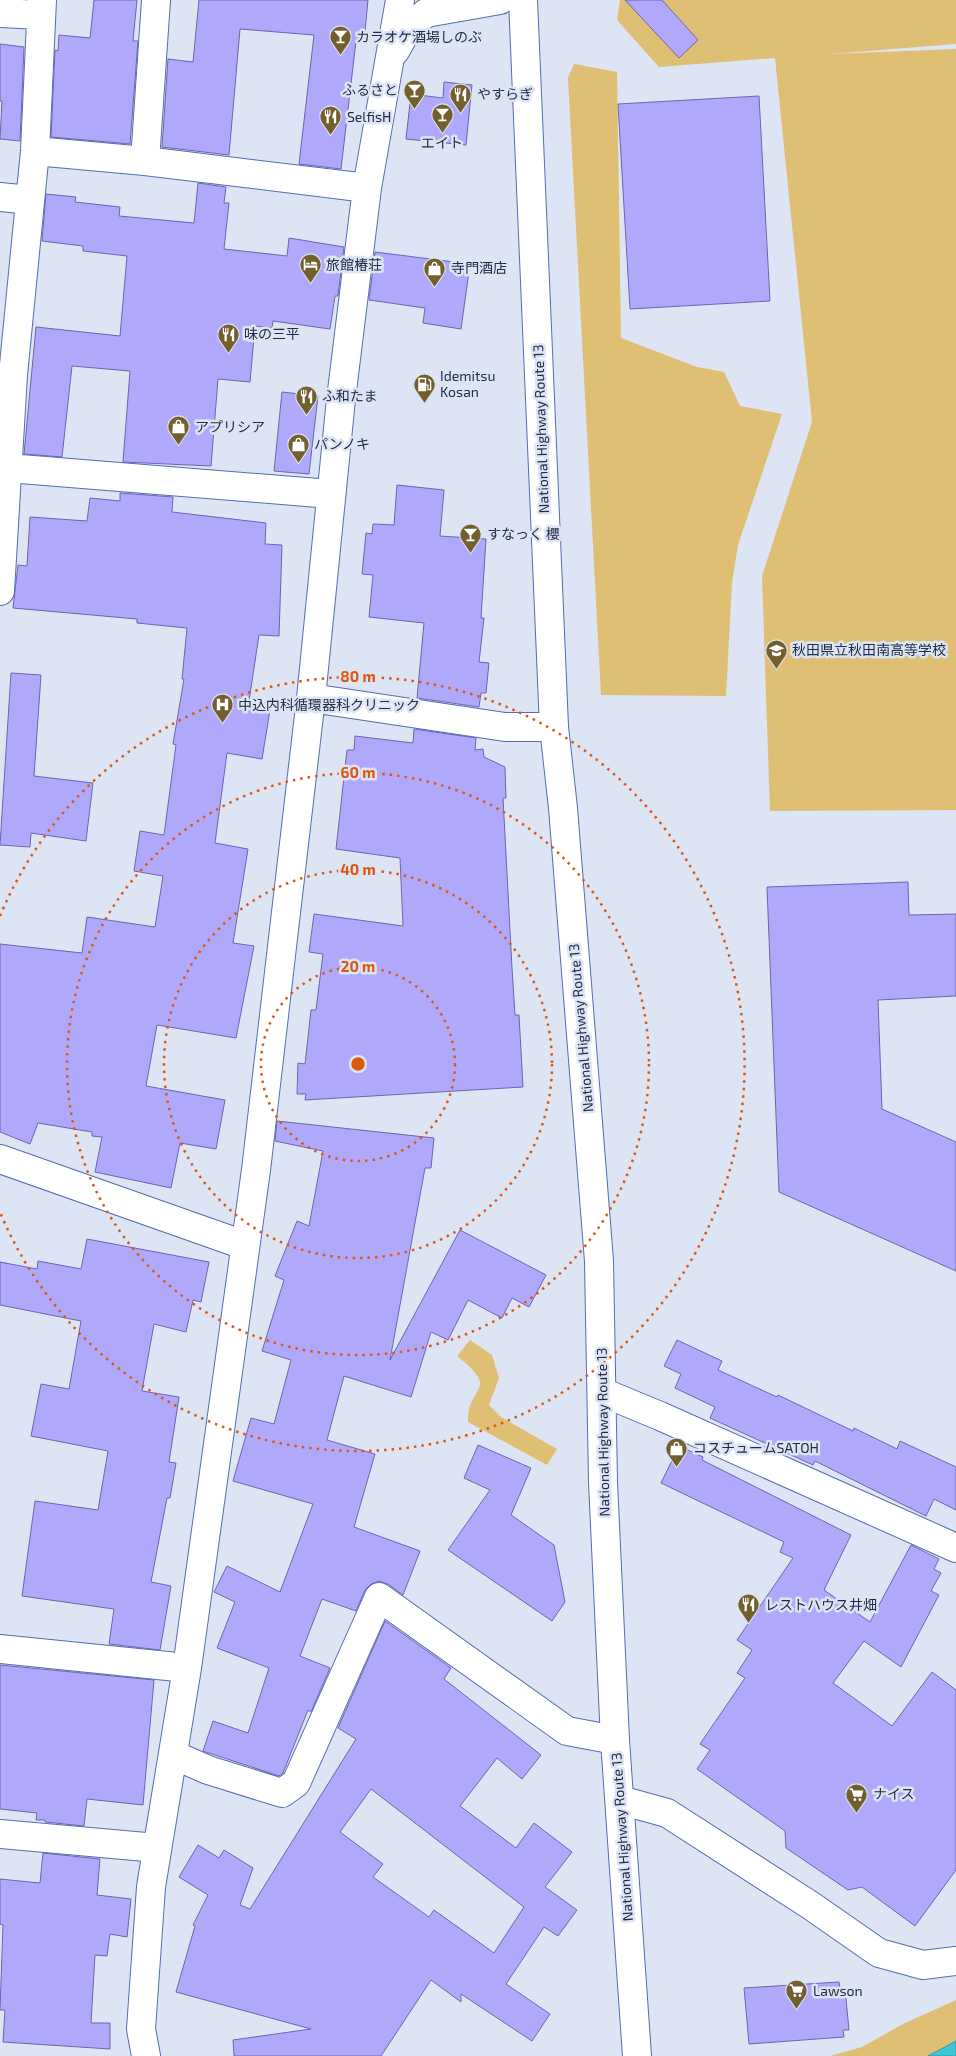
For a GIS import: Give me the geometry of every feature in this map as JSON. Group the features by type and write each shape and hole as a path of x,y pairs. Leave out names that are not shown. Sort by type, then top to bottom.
{"main road":[{"path":"145,160 156,0"},
{"path":"146,2056 141,2029 151,1887 188,1668 244,1245 256,1170 311,698 331,494 367,188 400,0"},
{"path":"391,58 408,28 426,13 500,0"},
{"name":"National Highway Route 13","path":"523,0 554,727 564,808 599,1261 603,1482 615,1740 637,2056"},
{"path":"0,12 41,8 35,151 7,374 8,468 0,591"},
{"path":"35,151 145,160 367,188"},
{"path":"0,197 30,200"},
{"path":"8,468 331,494"},
{"path":"311,698 506,727 554,727"},
{"path":"0,1159 244,1245"},
{"path":"602,1392 956,1548"},
{"path":"174,1755 208,1770 282,1793 296,1784 379,1597 567,1731 615,1740"},
{"path":"0,1649 188,1668"},
{"path":"620,1800 667,1814 810,1905 879,1953 923,1966 956,1961"},
{"path":"0,1834 157,1848"}],"shaded area":[{"path":"620,0 956,0 956,44 829,54 956,49 956,810 770,811 762,576 812,422 775,58 659,67 617,20"},
{"path":"574,64 617,72 621,338 697,367 724,372 740,406 782,414 738,545 732,582 726,696 601,695 568,78"},
{"path":"470,1340 492,1355 499,1378 489,1405 501,1417 557,1449 547,1465 468,1422 469,1410 480,1383 478,1376 457,1356"},
{"path":"956,2000 956,2047 940,2056 830,2056 862,2047 903,2024"}],"water":[{"path":"956,2041 956,2056 928,2056"}],"building":[{"path":"94,0 137,0 133,41 138,41 130,144 51,137 55,50 58,51 59,35 90,38"},
{"path":"199,0 368,0 364,42 356,41 341,169 299,164 314,35 240,29 229,155 162,147 168,59 193,62"},
{"path":"625,0 662,0 698,40 679,58"},
{"path":"0,44 24,47 20,141 0,139 2,101 0,101"},
{"path":"444,82 472,85 466,145 406,139 411,94 443,98"},
{"path":"759,96 770,301 630,309 618,104"},
{"path":"198,183 226,187 224,203 229,203 224,249 287,256 289,238 344,247 338,296 335,296 330,329 273,321 272,328 255,326 250,382 218,379 211,466 123,462 130,371 72,366 62,457 24,454 36,327 120,336 127,256 83,251 83,246 42,241 46,194 76,197 75,202 120,207 119,216 194,223"},
{"path":"375,252 470,264 461,329 423,323 425,308 369,300"},
{"path":"282,392 318,396 309,474 274,471"},
{"path":"397,485 444,490 440,536 486,539 481,618 484,618 479,662 489,663 486,693 481,693 479,707 417,698 424,623 369,617 373,575 362,574 366,533 372,534 373,524 394,525"},
{"path":"120,493 173,497 172,512 266,523 265,544 282,545 279,636 259,635 249,701 271,704 262,759 227,753 215,843 248,849 233,943 254,946 236,1038 157,1025 146,1086 225,1100 216,1149 180,1143 171,1188 95,1172 102,1137 92,1136 92,1132 38,1123 30,1144 0,1132 0,944 82,953 87,917 155,927 163,876 134,871 140,831 164,835 176,745 173,744 184,679 182,679 187,628 137,623 137,619 13,608 18,565 27,566 30,517 87,521 90,498 120,501"},
{"path":"11,673 41,675 34,776 93,783 86,841 31,833 30,847 0,845"},
{"path":"414,729 476,738 475,750 483,749 484,757 505,767 506,798 503,798 512,968 515,1015 519,1015 523,1087 305,1100 306,1094 297,1094 298,1063 305,1064 311,1010 316,1010 323,954 309,952 314,914 403,926 400,858 336,849 347,750 354,750 355,736 413,743"},
{"path":"908,882 909,915 956,914 956,996 878,1000 882,1109 956,1142 956,1271 779,1192 767,887"},
{"path":"277,1121 434,1138 431,1168 425,1168 390,1360 460,1230 546,1275 529,1307 512,1298 502,1318 468,1300 448,1340 431,1332 411,1397 344,1376 327,1440 375,1454 354,1527 420,1551 403,1595 388,1584 379,1581 371,1584 365,1590 356,1611 322,1599 300,1656 330,1668 311,1712 308,1710 283,1773 279,1776 203,1751 213,1721 248,1733 269,1668 217,1648 235,1602 214,1592 227,1566 280,1592 313,1504 233,1481 251,1418 274,1424 291,1360 262,1351 284,1280 275,1276 297,1221 309,1226 323,1151 275,1141"},
{"path":"87,1239 209,1262 201,1302 193,1300 186,1332 154,1324 142,1391 179,1397 169,1462 176,1463 170,1498 167,1498 151,1582 171,1586 160,1650 109,1644 114,1609 22,1596 35,1501 98,1510 108,1451 31,1436 41,1384 69,1389 81,1321 0,1305 0,1262 37,1269 38,1261 81,1269"},
{"path":"677,1340 722,1361 718,1370 777,1397 778,1395 853,1431 854,1428 897,1449 900,1441 956,1467 956,1510 934,1499 926,1516 815,1461 813,1465 710,1418 715,1407 675,1388 681,1374 664,1366"},
{"path":"478,1445 531,1468 511,1515 554,1545 565,1602 552,1621 448,1550 490,1490 464,1478"},
{"path":"679,1446 703,1457 702,1460 851,1535 824,1590 870,1622 911,1545 939,1559 934,1569 941,1573 931,1591 939,1595 901,1667 864,1641 833,1683 892,1726 932,1672 956,1690 956,1870 915,1926 862,1887 848,1890 786,1848 785,1831 697,1769 710,1750 700,1744 745,1678 737,1673 752,1650 737,1640 793,1558 780,1552 784,1542 661,1483"},
{"path":"385,1621 451,1668 444,1679 541,1755 522,1779 497,1758 460,1806 516,1848 534,1823 572,1852 545,1887 577,1910 558,1936 544,1927 506,1984 550,2014 532,2041 461,1994 461,2002 431,1980 381,2056 234,2056 233,2040 311,2029 176,1992 195,1926 193,1925 208,1895 179,1877 198,1845 219,1858 224,1850 253,1868 240,1905 250,1909 356,1739 338,1728","holes":["371,1789 524,1907 494,1953 434,1910 429,1917 373,1877 383,1864 340,1832"]},
{"path":"0,1665 154,1680 143,1805 87,1799 84,1826 45,1822 45,1820 36,1820 37,1813 0,1809"},
{"path":"43,1853 100,1859 97,1895 131,1899 127,1937 110,1934 107,1956 95,1955 91,2023 110,2023 110,2049 3,2042 5,2010 0,2010 3,1925 0,1924 0,1879 40,1883"},
{"name":"Lawson","path":"839,1982 840,1989 845,1989 849,2030 843,2030 844,2037 749,2044 744,1988"}],"place":[{"name":"カラオケ酒場しのぶ","path":"340,56"},
{"name":"ふるさと","path":"414,109"},
{"name":"やすらぎ","path":"461,113"},
{"name":"エイト","path":"442,134"},
{"name":"SelfisH","path":"331,136"},
{"name":"旅館椿荘","path":"310,284"},
{"name":"寺門酒店","path":"435,287"},
{"name":"味の三平","path":"228,353"},
{"name":"Idemitsu Kosan","path":"424,403"},
{"name":"ふ和たま","path":"306,415"},
{"name":"アプリシア","path":"179,446"},
{"name":"パンノキ","path":"298,463"},
{"name":"すなっく 櫻","path":"471,553"},
{"name":"秋田県立秋田南高等学校","path":"776,669"},
{"name":"中込内科循環器科クリニック","path":"222,724"},
{"name":"コスチュームSATOH","path":"677,1467"},
{"name":"レストハウス井畑","path":"749,1624"},
{"name":"ナイス","path":"857,1813"},
{"name":"Lawson","path":"797,2010"}]}
